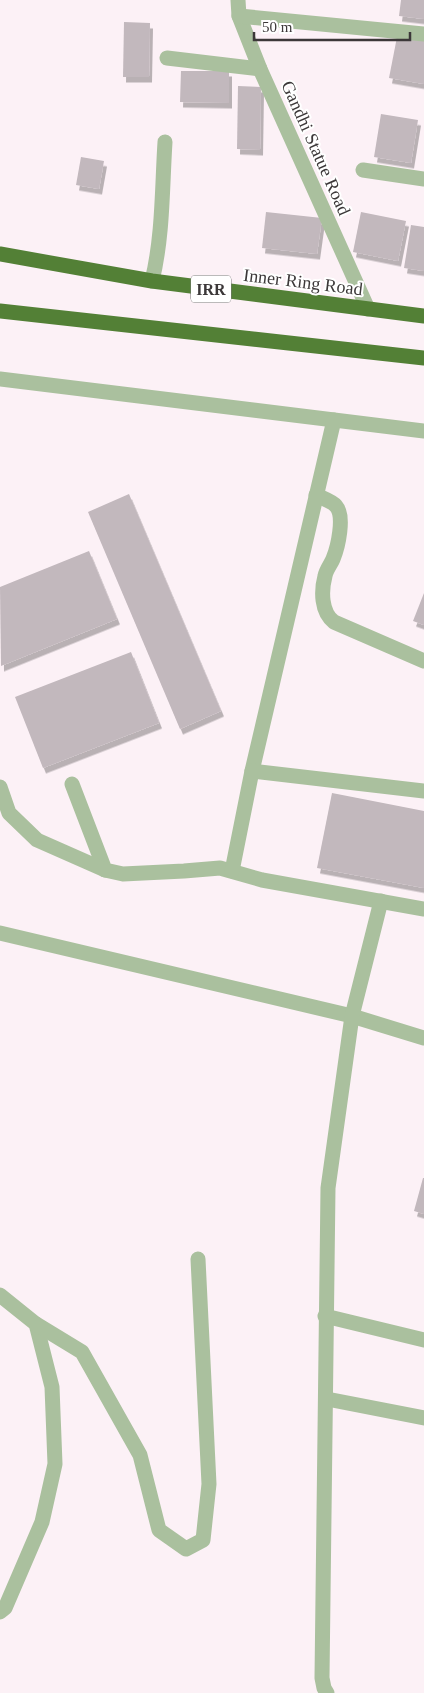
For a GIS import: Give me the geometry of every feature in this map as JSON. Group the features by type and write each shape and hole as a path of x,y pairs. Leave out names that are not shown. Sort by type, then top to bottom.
{"highway":[{"name":"Inner Ring Road","path":"0,254 152,281 424,316"},
{"path":"0,312 424,358"}],"street":[{"name":"Gandhi Statue Road","path":"238,0 239,16 260,69 368,309"},
{"path":"239,16 424,34"},
{"path":"167,58 260,69"},
{"path":"152,281 156,267 165,142"},
{"path":"363,170 424,179"},
{"path":"0,379 424,431"},
{"path":"232,871 252,771 334,420"},
{"path":"316,495 336,506 341,524 334,557 325,576 324,608 329,618 334,622 424,661"},
{"path":"252,771 424,791"},
{"path":"72,784 105,870"},
{"path":"0,787 9,813 37,840 105,870 123,874 220,868 262,880 424,909"},
{"path":"328,1693 324,1688 322,1678 327,1399 325,1316 328,1188 352,1016 381,901"},
{"path":"0,933 352,1016 424,1038"},
{"path":"0,1295 36,1324 82,1352 140,1455 159,1530 186,1549 204,1540 209,1484 198,1259"},
{"path":"325,1316 424,1340"},
{"path":"0,1612 5,1608 42,1522 55,1464 52,1387 36,1324"},
{"path":"327,1399 424,1418"}],"building":[{"path":"401,0 424,0 424,19 399,16"},
{"path":"124,22 150,23 149,77 123,77"},
{"path":"397,37 424,41 424,84 389,78"},
{"path":"181,71 229,71 229,103 180,102"},
{"path":"238,86 261,87 260,150 237,149"},
{"path":"381,114 418,120 411,163 374,157"},
{"path":"81,157 104,161 99,189 76,185"},
{"path":"266,212 322,218 317,254 262,248"},
{"path":"361,212 406,221 398,261 353,252"},
{"path":"411,225 424,227 424,271 404,268"},
{"path":"129,494 221,711 180,729 88,512"},
{"path":"89,551 117,619 1,666 0,587"},
{"path":"424,593 424,625 413,621"},
{"path":"131,652 159,723 43,768 15,697"},
{"path":"332,793 424,811 424,888 317,868"},
{"path":"424,1178 424,1214 414,1211"}]}
